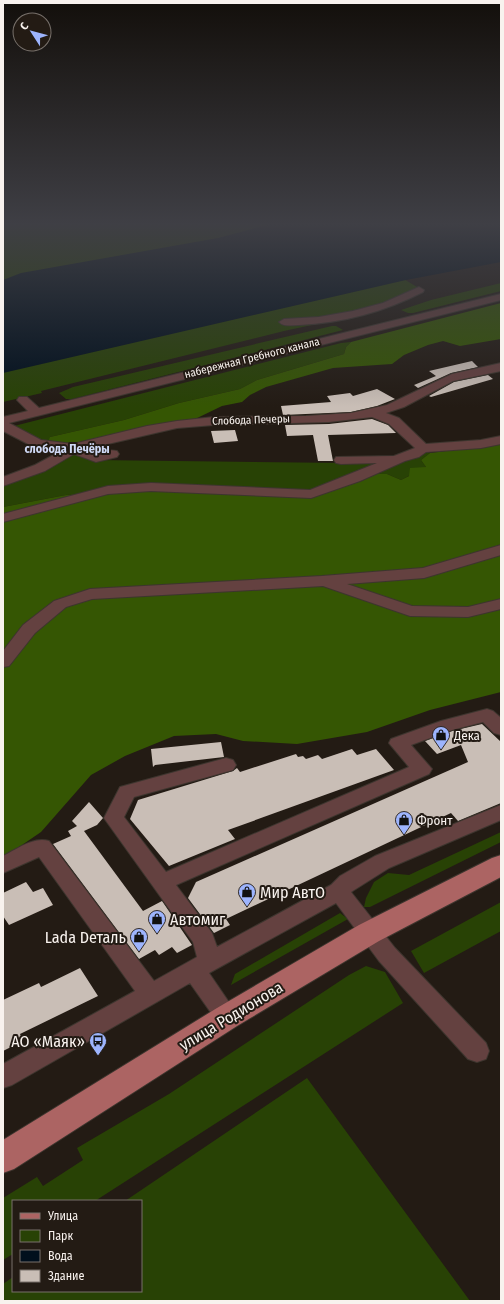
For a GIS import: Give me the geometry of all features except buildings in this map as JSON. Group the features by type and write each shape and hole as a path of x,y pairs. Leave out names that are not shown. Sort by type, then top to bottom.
{"main road":[{"name":"улица Родионова","path":"4,1154 227,1017 370,933 501,865"},
{"name":"улица Родионова","path":"464,883 501,871"}],"street":[{"path":"284,322 302,322 361,314 389,304 418,290"},
{"name":"набережная Гребного канала","path":"3,421 501,297"},
{"path":"361,314 382,326"},
{"name":"Слобода Печеры","path":"3,482 45,466 65,456 73,448 153,429 190,423 320,418 374,412 411,399 444,381 462,375 501,367"},
{"path":"23,400 37,413"},
{"path":"374,412 394,421 423,448"},
{"path":"3,425 37,443 54,447 73,448 96,458 112,454"},
{"path":"3,518 108,490 151,487 311,494 355,478 400,458 414,454 423,448 481,444 501,440"},
{"path":"341,460 400,458"},
{"path":"3,662 28,629 60,604 90,594 322,581 424,572 501,550"},
{"path":"322,581 410,611 468,612 501,604"},
{"path":"162,882 422,769 398,743 447,725 487,715 501,729"},
{"path":"226,765 127,792 114,818 204,939 202,966 227,1017"},
{"path":"3,1077 150,994 339,891 348,882 382,862 501,812"},
{"path":"3,865 42,846 150,994"},
{"path":"339,891 370,933 439,1011 477,1051"}],"green space":[{"path":"3,285 414,285 424,291 377,311 284,331 41,391 42,393 3,402"},
{"path":"493,285 501,285 501,291 413,313 408,313 401,310 431,300"},
{"path":"501,303 501,339 460,346 443,341 428,345 404,355 392,364 333,368 266,387 250,395 242,402 222,406 191,421 80,445 56,443 49,440 50,437 124,420 179,403 240,389 257,380 344,354 346,347 351,342"},
{"path":"336,326 343,330 72,399 66,399 59,393 73,387"},
{"path":"351,342 346,347 344,354 257,380 240,389 179,403 124,420 50,437 56,443 22,433 14,426 341,343"},
{"path":"501,444 501,692 430,710 367,732 297,744 243,741 216,734 174,736 125,756 91,775 41,832 3,858 3,507 66,495 125,490 159,489 306,498 326,493 333,488 362,481 374,474 387,474 401,480 409,476 410,468 426,467 421,460 430,453"},
{"path":"427,451 430,453 421,460 426,467 401,480 387,474 374,474 362,481 333,488 326,493 306,498 159,489 125,490 66,495 3,507 3,485 75,453 95,460 345,463 382,461"},
{"path":"501,832 501,842 370,907 364,907 366,898 374,882 388,873 409,875"},
{"path":"501,902 501,931 424,973 411,951"},
{"path":"340,913 348,919 231,985 235,974"},
{"path":"366,966 385,972 403,1003 97,1200 12,1200 12,1255 3,1260 3,1198 37,1177 43,1186 83,1160 77,1148 169,1094 349,975"},
{"path":"307,1078 470,1301 3,1301 3,1284 12,1278 12,1292 142,1292 142,1200 126,1200"}],"water":[{"path":"3,285 385,285 3,373"}],"place":[{"name":"Дека","path":"441,750"},
{"name":"Фронт","path":"404,835"},
{"name":"Мир АвтО","path":"247,907"},
{"name":"Автомиг","path":"157,934"},
{"name":"Lada Dеталь","path":"139,952"},
{"name":"АО «Маяк»","path":"98,1056"}],"district":[{"name":"слобода Печёры","path":"67,449"}]}
